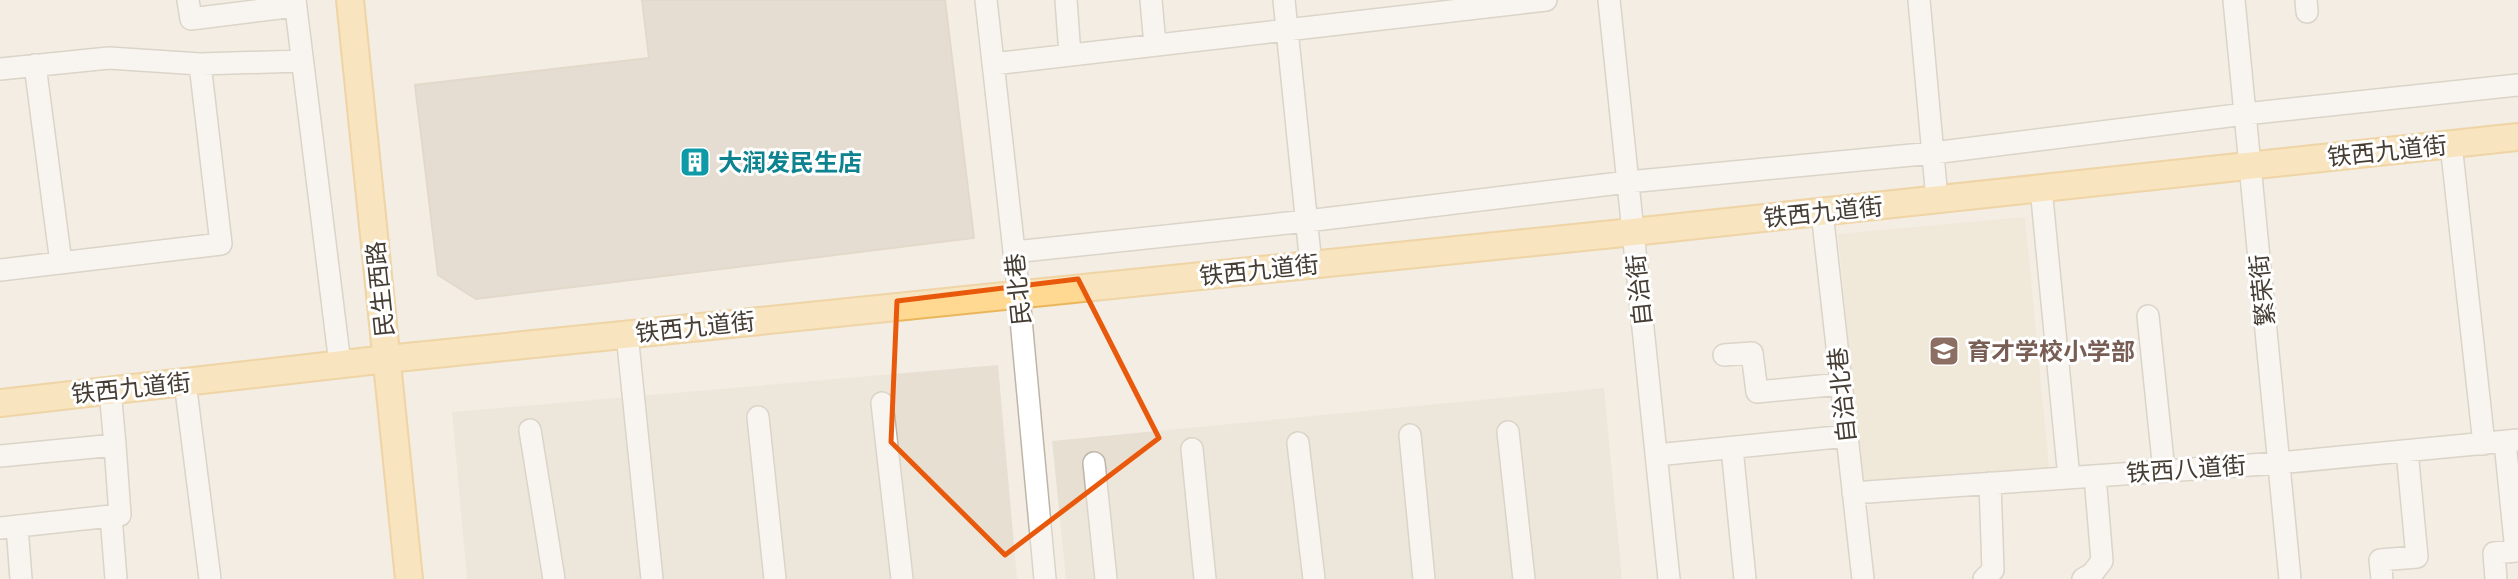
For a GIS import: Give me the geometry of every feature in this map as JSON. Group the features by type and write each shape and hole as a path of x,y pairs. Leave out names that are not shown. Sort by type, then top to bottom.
{"main road":[{"name":"民生西路","path":"350,0 409,579"},
{"name":"铁西九道街","path":"0,402 387,359 1633,232 2518,137"}],"street":[{"path":"188,0 191,19 295,3 340,364"},
{"name":"民北巷","path":"986,0 1019,294 1045,579"},
{"path":"1066,0 1070,55"},
{"path":"1151,0 1155,46"},
{"path":"1284,0 1311,265"},
{"path":"993,64 1287,30 1378,10 1546,0"},
{"name":"自治街","path":"1609,0 1669,579"},
{"path":"1919,0 1937,199"},
{"name":"繁荣街","path":"2234,0 2290,579"},
{"path":"0,69 109,58 200,64 302,61"},
{"path":"0,270 220,244 200,64"},
{"path":"34,65 61,263"},
{"path":"1014,252 1307,221 1628,182 1933,153 2245,114 2518,85"},
{"path":"2451,144 2502,442 2516,551 2494,553 2496,579"},
{"path":"2040,188 2069,478"},
{"name":"自治北巷","path":"1822,212 1863,579"},
{"path":"2148,316 2164,471"},
{"path":"626,334 652,579"},
{"path":"1724,355 1752,353 1758,392 1841,384"},
{"path":"185,382 210,579"},
{"path":"21,579 8,527 120,515 110,390"},
{"path":"882,403 902,579"},
{"path":"758,417 775,579"},
{"path":"530,430 554,579"},
{"path":"1508,432 1524,579"},
{"path":"1410,435 1424,579"},
{"path":"1656,455 1847,436"},
{"name":"铁西八道街","path":"1853,493 2279,463 2502,442"},
{"path":"1298,443 1314,579"},
{"path":"0,456 115,445"},
{"path":"1732,448 1745,579"},
{"path":"1192,449 1205,579"},
{"path":"2382,579 2380,560 2417,557 2407,451"},
{"path":"1094,463 1106,579"},
{"path":"2083,579 2092,574 2102,561 2095,476"},
{"path":"1984,579 1993,570 1990,483"},
{"path":"111,516 116,579"}],"highlighted area":[{"path":"1078,279 1159,438 1005,555 891,442 897,301"}],"shaded area":[{"name":"育才学校小学部","path":"2025,217 2049,468 1862,486 1838,234"},
{"path":"998,365 1017,579 467,579 452,412"},
{"path":"1604,388 1622,579 1066,579 1052,441"}],"building":[{"name":"大润发民生店","path":"642,0 945,0 974,238 476,299 438,275 415,85 649,58"}],"place":[{"name":"大润发民生店","path":"695,162"},
{"name":"育才学校小学部","path":"1944,351"}]}
